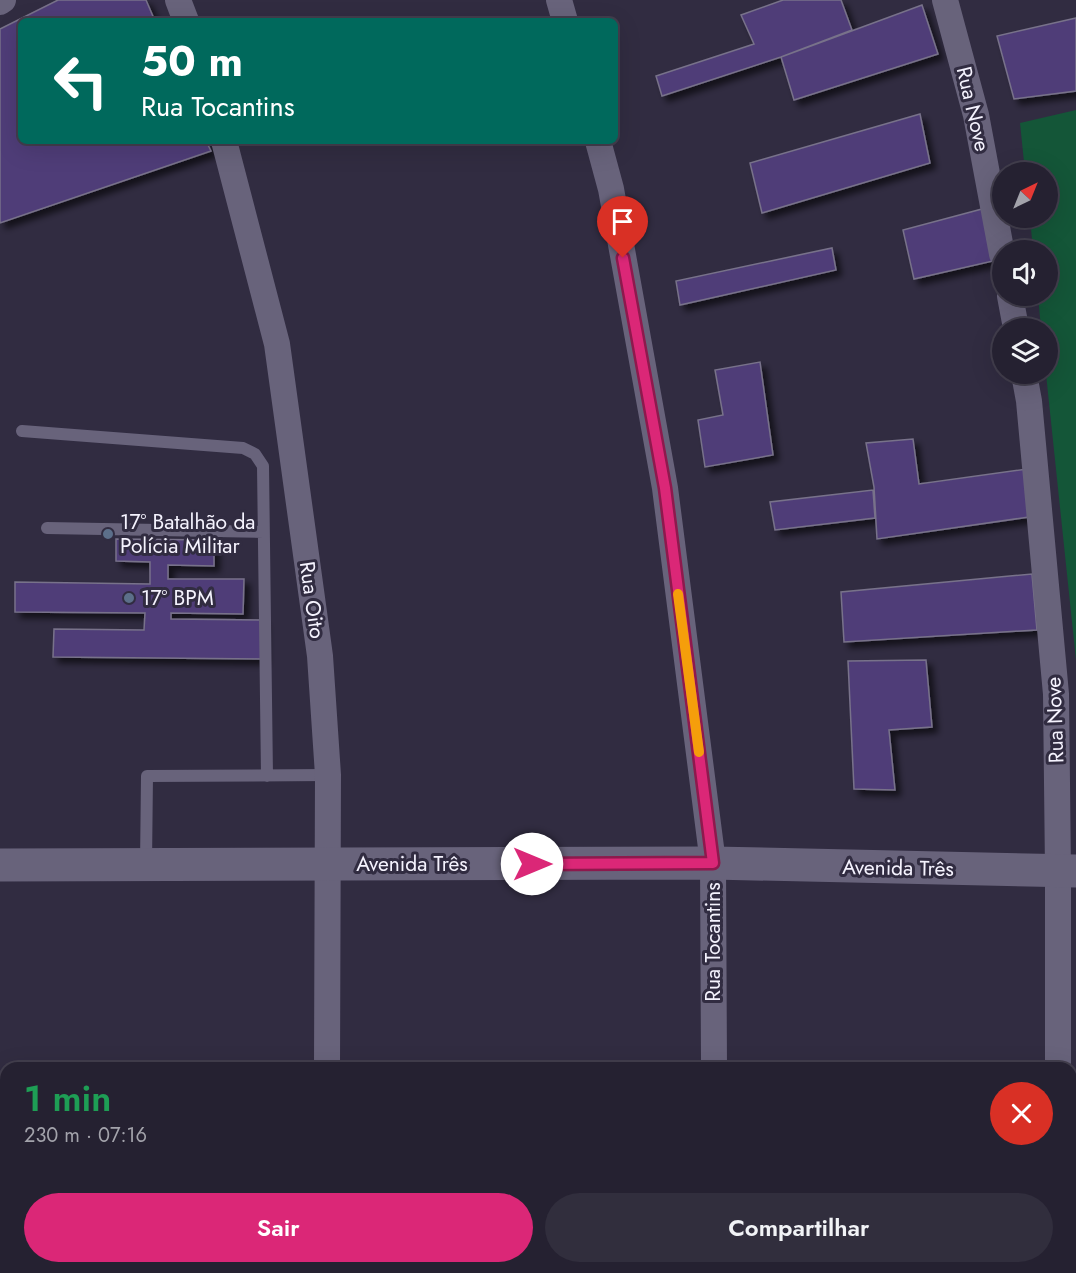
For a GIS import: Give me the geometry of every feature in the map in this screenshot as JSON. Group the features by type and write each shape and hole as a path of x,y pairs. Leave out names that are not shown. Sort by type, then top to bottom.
{"street":[{"path":"178,0 185,18"},
{"path":"559,0 564,18"},
{"name":"Rua Nove","path":"945,0 976,115 999,240"},
{"name":"Rua Oito","path":"225,144 277,344 320,656 328,775 327,1062"},
{"name":"Rua Tocantins","path":"599,144 611,189 665,488 713,863 714,1062"},
{"name":"Rua Nove","path":"1026,384 1056,694 1067,871 1058,1062"},
{"name":"Avenida Três","path":"0,865 713,863 1067,871"}],"lane":[{"path":"22,431 243,448 255,454 263,466 267,776"},
{"path":"47,528 263,532"},
{"path":"146,864 147,776 328,775"}],"green space":[{"path":"1076,110 1076,660 1047,384 1058,384 1058,318 1040,318 1039,306 1058,306 1058,240 1032,240 1031,228 1058,228 1058,162 1024,162 1020,123"}],"building":[{"path":"58,0 146,0 154,18 22,18"},
{"path":"783,0 841,0 852,30 781,57 662,96 656,76 754,44 741,15"},
{"path":"922,5 938,54 794,100 781,57"},
{"path":"1076,18 1076,91 1014,99 997,36"},
{"path":"18,20 18,144 208,144 211,151 0,223 0,29"},
{"path":"920,114 930,163 762,213 750,163"},
{"path":"982,209 992,261 914,279 903,230"},
{"path":"832,248 836,270 680,305 676,281"},
{"path":"760,362 773,455 705,467 698,420 723,415 715,370"},
{"path":"913,439 919,484 1027,469 1029,517 877,539 874,487 866,443"},
{"path":"873,490 875,518 775,530 770,502"},
{"name":"17º BPM","path":"116,539 214,540 214,566 168,565 168,579 244,579 243,614 171,613 171,619 262,620 262,659 53,657 54,629 144,630 145,613 15,612 15,582 150,584 150,562 116,561"},
{"path":"1032,574 1037,630 844,642 841,592"},
{"path":"926,660 932,727 889,730 895,790 854,789 848,661"}],"slow traffic":[{"path":"678,594 699,752"}],"place":[{"name":"17º Batalhão da Polícia Militar","path":"108,534"},
{"name":"17º BPM","path":"129,598"}],"route":[{"path":"532,864 713,863 665,488 623,258"}]}
